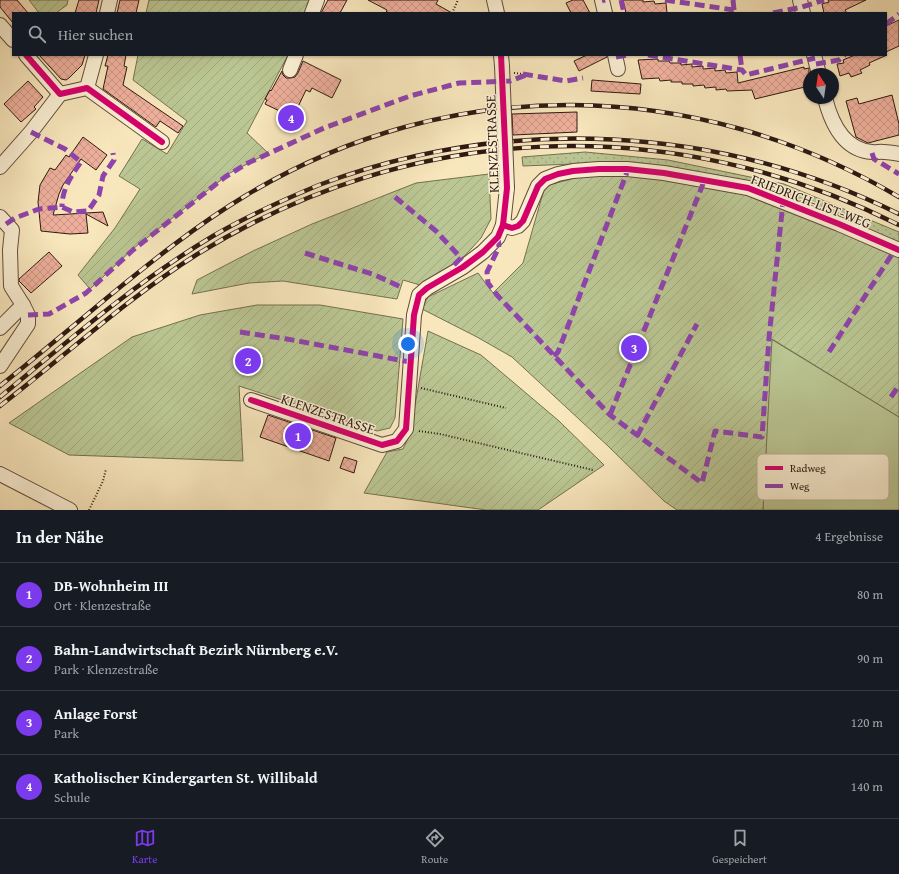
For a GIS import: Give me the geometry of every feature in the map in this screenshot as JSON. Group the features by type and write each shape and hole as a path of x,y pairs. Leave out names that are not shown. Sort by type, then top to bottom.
{"street":[{"path":"107,12 110,0"},
{"path":"312,12 317,0"},
{"path":"494,0 497,12"},
{"path":"602,0 605,12"},
{"path":"800,0 803,12"},
{"path":"0,25 12,39"},
{"path":"27,56 60,94"},
{"path":"87,88 96,56"},
{"path":"290,70 296,56"},
{"path":"615,56 618,69"},
{"path":"814,56 817,68"},
{"name":"KLENZESTRASSE","path":"251,400 382,445 397,441 406,429 414,315 419,295 427,288 463,267 483,252 498,237 503,225 507,188 501,60"},
{"path":"0,167 31,132 60,94 87,88 162,142"},
{"path":"826,104 841,137 851,146 872,152 899,154"},
{"name":"FRIEDRICH-LIST-WEG","path":"503,225 512,228 518,226 523,221 538,186 545,179 558,174 573,171 599,169 634,170 664,173 748,188 839,224 899,250"},
{"path":"0,217 12,230 10,250 11,286 25,310 28,324 0,366"},
{"path":"0,328 25,310"},
{"path":"0,474 70,510"}],"path":[{"path":"452,12 458,0"},
{"path":"408,385 506,408"},
{"path":"406,429 440,434 593,470"},
{"path":"88,510 103,481 106,469"}],"green space":[{"path":"29,0 68,0 67,5 57,12 38,12"},
{"path":"149,0 311,0 306,12 146,12"},
{"path":"138,56 287,56 247,133 268,153 230,173 134,248 90,289 78,275 115,228 140,189 119,176 142,139 167,154 187,121 133,80"},
{"path":"585,152 668,160 784,184 899,232 899,246 636,164 523,166 522,157"},
{"path":"489,174 491,219 481,238 451,271 420,285 403,280 397,299 283,281 249,283 192,294 197,280 253,251 312,224 416,183"},
{"path":"626,175 704,184 742,193 899,255 899,417 772,339 766,454 757,454 757,500 764,500 763,510 677,510 664,501 608,446 512,357 422,309 428,297 478,273 493,293 523,263 545,186 583,176"},
{"path":"257,305 320,305 403,319 395,418 390,428 377,431 239,386 243,461 69,455 9,423 132,337 200,315"},
{"path":"428,331 481,355 559,421 604,465 538,510 486,510 364,493 387,452 403,449 410,434"},
{"path":"771,339 899,417 899,510 763,510 763,500 889,500 889,454 766,454"}],"building":[{"path":"0,0 17,0 27,12 12,12 12,22 0,7"},
{"path":"79,0 99,0 96,12 75,12"},
{"path":"120,0 139,0 136,12 117,12"},
{"path":"328,0 347,0 341,12 322,12"},
{"path":"368,0 438,0 436,4 450,12 386,12 387,10"},
{"path":"573,0 583,0 589,12 570,12 566,3"},
{"path":"623,0 643,0 643,2 654,1 655,4 666,3 667,12 626,12"},
{"path":"828,0 866,0 845,10 846,12 824,12 822,4 829,2"},
{"path":"899,20 899,46 887,52 887,26"},
{"path":"40,56 85,56 82,65 69,78 66,80 61,79"},
{"path":"108,56 126,56 124,66 127,67 123,85 183,126 178,133 160,121 156,127 103,89 108,66 105,66"},
{"path":"585,56 607,56 579,71 574,61"},
{"path":"853,56 885,56 869,63 870,65 860,70 862,73 851,77 849,73 840,76 837,64 844,63 843,60"},
{"path":"658,59 658,61 681,63 681,65 692,64 692,67 703,66 703,69 715,68 715,71 725,70 726,73 737,72 738,83 804,67 803,87 755,99 752,90 716,90 716,87 705,88 704,85 693,86 693,84 682,84 682,82 671,82 671,80 660,81 659,78 642,79 638,60"},
{"path":"303,61 341,80 332,98 312,88 310,92 306,90 296,111 292,109 288,115 265,104 267,100 265,99 282,71 286,78 295,77"},
{"path":"592,80 641,84 640,94 591,91"},
{"path":"28,81 43,97 34,107 36,109 21,122 4,104"},
{"path":"892,95 899,124 899,135 868,143 856,137 846,101 857,98 859,104"},
{"path":"577,112 577,132 513,135 512,114"},
{"path":"83,137 107,155 96,170 81,159 63,185 53,215 103,212 108,226 86,214 88,233 70,234 41,231 38,202 40,185 50,168 55,170 66,155 69,157"},
{"path":"49,252 62,266 31,293 19,281 19,279"},
{"path":"268,415 336,438 329,461 260,437"},
{"path":"344,457 357,461 354,473 340,468"}],"railway":[{"path":"0,386 158,257 227,207 245,196 324,156 405,127 488,110 572,105 656,111 740,129 821,157 899,197"},
{"path":"0,397 77,333 130,292 213,236 292,196 319,185 391,162 464,147 538,140 612,140 686,147 759,162 830,184 899,214"},
{"path":"0,406 120,309 170,272 196,255 279,210 365,177 454,156 543,147 634,149 723,163 812,188 899,225"}],"marked path":[{"path":"621,0 624,12"},
{"path":"665,0 734,10 735,12"},
{"path":"733,0 734,10"},
{"path":"778,12 802,7 824,0"},
{"path":"887,23 899,14"},
{"path":"616,57 622,56"},
{"path":"654,56 742,70 746,75 815,58"},
{"path":"740,56 742,70"},
{"path":"816,64 839,60 844,56"},
{"path":"523,74 566,81 583,78"},
{"path":"28,315 49,314 86,293 133,250 225,177 248,163 324,128 410,96 459,83 510,81 526,75"},
{"path":"31,132 65,149 81,162 65,189 62,207"},
{"path":"6,224 15,218 39,209 62,207 73,212 88,211 99,195 103,176 114,160 113,153"},
{"path":"872,153 874,159 899,174"},
{"path":"554,356 558,352 627,169"},
{"path":"610,415 705,179"},
{"path":"395,197 436,231 461,258 452,267 453,273"},
{"path":"498,237 499,247 487,272 488,283 497,295 610,415 702,483 715,431 762,437 769,338 783,202"},
{"path":"829,352 896,248"},
{"path":"305,253 375,275 401,287"},
{"path":"637,436 697,324"},
{"path":"240,332 287,339 410,362"},
{"path":"891,397 899,385"}],"cycle path":[{"path":"27,56 60,94 87,88 162,142"},
{"path":"251,400 382,445 397,441 406,429 414,315 419,295 427,288 463,267 483,252 498,237 503,225 507,188 501,56"},
{"path":"503,225 512,228 518,226 523,221 538,186 545,179 558,174 573,171 627,169 664,173 748,188 839,224 899,250"}],"place":[{"name":"Katholischer Kindergarten St. Willibald","path":"291,118"},
{"name":"Anlage Forst","path":"634,348"},
{"name":"Bahn-Landwirtschaft Bezirk Nürnberg e.V.","path":"248,361"},
{"name":"DB-Wohnheim III","path":"298,436"}]}
